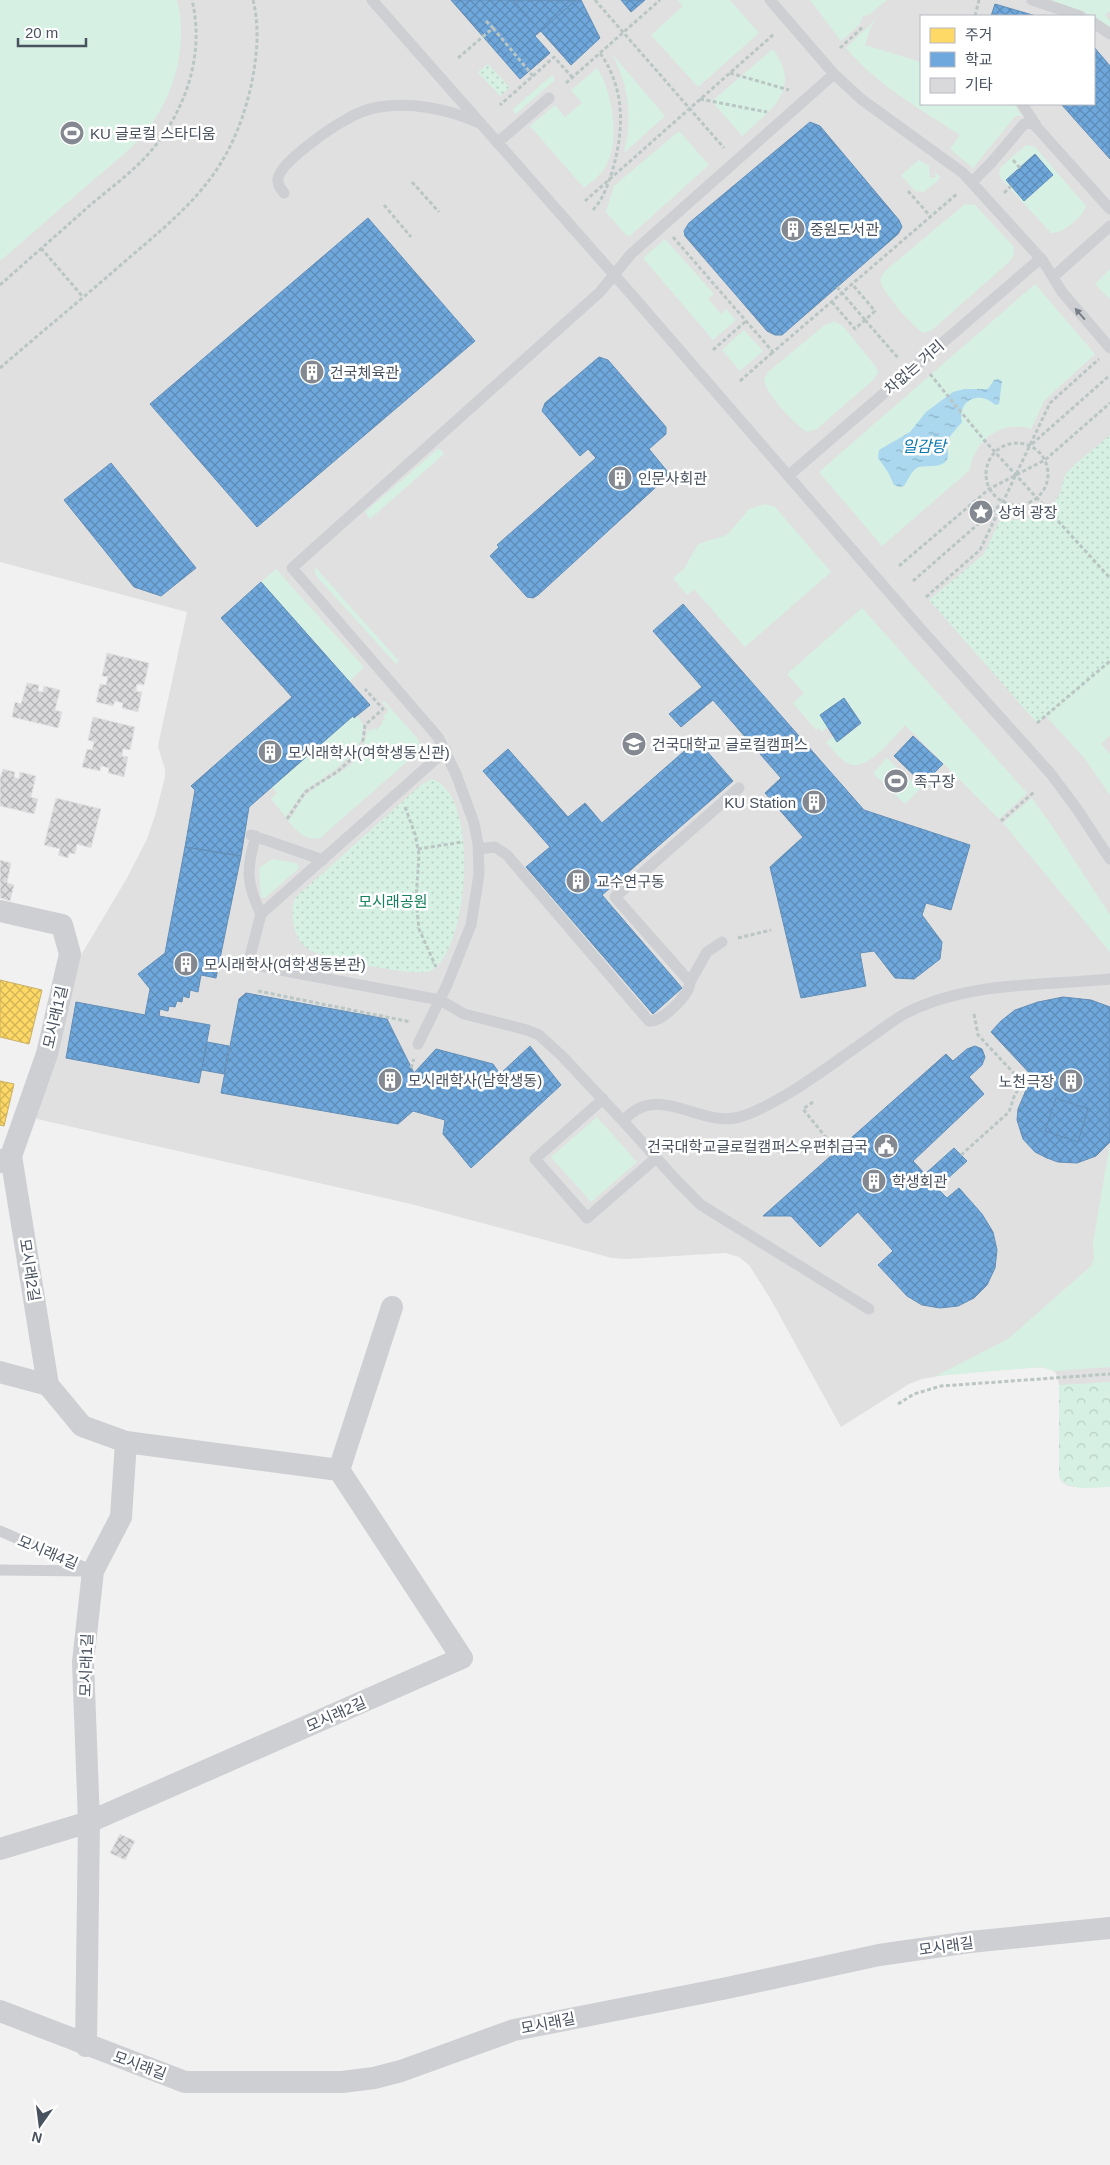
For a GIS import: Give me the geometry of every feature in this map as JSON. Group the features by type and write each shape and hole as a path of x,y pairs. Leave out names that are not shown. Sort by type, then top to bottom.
{"street":[{"name":"모시래1길","path":"0,911 62,925 70,954 47,1054 6,1159"},
{"name":"모시래2길","path":"6,1159 48,1385"},
{"path":"0,1372 48,1385 82,1426 126,1442 339,1470 392,1308"},
{"name":"모시래1길","path":"86,2046 90,1822 83,1662 93,1571 121,1517 126,1442"},
{"name":"모시래2길","path":"0,1849 90,1822 462,1658 339,1470"},
{"name":"모시래길","path":"0,2011 86,2046 185,2082 342,2082 374,2078 401,2071 514,2030 727,1988 879,1955 970,1942 1110,1928"}],"lane":[{"path":"372,0 614,275 920,628 1051,774 1077,809 1110,860"},
{"path":"770,0 834,74 862,99 954,165 972,182 1041,258 1062,292 1110,348"},
{"path":"1032,0 1077,15"},
{"path":"1095,24 1110,34"},
{"path":"418,1044 440,1000 471,925 479,874 478,844 469,806 446,750 430,726 292,568 600,292 631,254 834,74"},
{"path":"497,143 549,98"},
{"path":"284,193 278,178 284,168 327,132 357,114 379,107 405,105 432,108 479,122"},
{"path":"1023,105 1038,126 1110,209"},
{"path":"972,182 992,162 1024,124 1032,122 1038,126"},
{"path":"1053,277 1110,226"},
{"name":"차없는 거리","path":"788,476 1041,258"},
{"path":"446,750 261,914 248,964 440,1000 464,1014 527,1030 539,1036 561,1055 688,1193 718,1216 869,1309"},
{"path":"690,982 615,897 739,788"},
{"path":"261,914 251,894 248,876 254,835 323,860"},
{"path":"478,844 495,847 507,856 649,1021 657,1021 686,996 689,992 690,982 707,952 722,942"},
{"path":"623,1121 634,1109 647,1104 668,1105 716,1118 736,1118 783,1096 904,1014 946,997 988,989 1110,979"},
{"path":"602,1099 535,1159 588,1218 656,1158"},
{"name":"모시래4길","path":"0,1532 93,1571"},
{"name":"모시래4길","path":"0,1570 93,1571"}],"path":[{"path":"0,284 139,163 150,152 172,120 189,83 194,63 196,24 192,0"},
{"path":"0,368 186,208 217,171 231,148 240,126 253,75 257,29 254,0"},
{"path":"595,0 726,150"},
{"path":"566,83 660,0"},
{"path":"975,15 980,0"},
{"path":"486,20 534,76"},
{"path":"840,48 864,26"},
{"path":"458,58 493,28"},
{"path":"585,201 774,34"},
{"path":"593,210 603,197 610,179 619,142 621,116 616,82 600,53"},
{"path":"500,105 554,57 572,77"},
{"path":"730,73 790,90"},
{"path":"700,99 775,114"},
{"path":"1015,162 1020,168"},
{"path":"412,182 439,212"},
{"path":"740,381 972,182"},
{"path":"908,191 931,217"},
{"path":"384,206 411,237"},
{"path":"663,225 773,352"},
{"path":"41,248 83,297"},
{"path":"832,302 855,329 875,311 852,284"},
{"path":"837,287 910,371"},
{"path":"713,350 746,321"},
{"path":"926,597 980,550 1050,403 1100,359"},
{"path":"1030,446 1110,375"},
{"path":"939,385 995,452 1110,578"},
{"path":"899,566 989,489 1045,460 1110,403"},
{"path":"1014,443 1030,446 1045,460 1048,470 1048,482 1038,498 1021,506 1002,502 989,489 986,466 995,452 1003,446 1014,443"},
{"path":"913,581 1002,502"},
{"path":"1037,723 1110,661"},
{"path":"287,819 305,792 337,772 356,755 364,740 365,725 383,709 365,689"},
{"path":"1001,820 1034,792"},
{"path":"396,794 403,801 415,834 419,863 416,900 419,929 437,967"},
{"path":"418,849 478,844"},
{"path":"722,942 771,930"},
{"path":"258,991 373,1013 427,1026"},
{"path":"974,1014 978,1035 1022,1082"},
{"path":"411,1068 414,1061"},
{"path":"961,1155 1009,1112 1015,1094 1030,1073"},
{"path":"813,1102 803,1109 837,1150"},
{"path":"898,1404 914,1394 941,1386 1110,1374"}],"shaded area":[{"name":"건국대학교 글로컬캠퍼스","path":"0,0 1110,0 1110,1487 1068,1486 1062,1482 1059,1476 1059,1385 1056,1373 1046,1367 956,1373 922,1379 909,1384 841,1427 770,1298 749,1265 739,1257 725,1253 627,1259 612,1258 411,1204 37,1119 34,1115 68,977 127,878 147,839 156,812 165,777 165,769 158,747 187,612 0,562"}],"green space":[{"name":"KU 글로컬 스타디움","path":"0,0 177,0 181,33 180,50 173,82 167,98 150,126 118,159 0,261"},
{"path":"678,0 730,0 759,33 698,87 651,35 683,6"},
{"path":"810,0 887,0 870,14 862,17 860,24 841,41"},
{"path":"1052,0 1110,0 1110,11 1105,15 1110,21 1110,28 1095,15"},
{"path":"876,19 870,29 865,45 920,62 920,105 1015,105 1022,116 1016,116 1012,120 973,168 950,149 960,135 885,85 871,74 846,48"},
{"path":"773,49 785,77 784,88 780,98 772,108 742,136 712,101"},
{"path":"612,54 665,116 624,153 629,115 628,102 618,66"},
{"path":"488,64 510,88 500,96 478,72"},
{"path":"597,68 603,78 611,104 613,118 612,146 609,158 602,172 584,188 530,126 555,105 565,117 582,103 571,90"},
{"path":"552,75 555,80 516,114 512,110"},
{"path":"679,131 709,165 631,235 627,236 606,212 614,186"},
{"path":"1026,145 1035,147 1086,206 1076,220 1056,233 1051,233 999,176 1000,168"},
{"path":"919,160 929,166 930,178 936,177 935,171 940,177 938,181 923,192 915,191 901,175"},
{"path":"965,204 975,205 979,209 1013,246 1014,255 1009,262 932,330 924,333 899,309 886,292 880,280 885,271"},
{"path":"665,239 714,294 708,299 721,314 726,309 736,320 713,340 643,258"},
{"path":"1110,269 1110,298 1109,299 1095,284"},
{"path":"1035,284 1095,354 1044,401 1031,429 1009,427 991,435 977,450 970,470 882,546 819,472"},
{"path":"834,321 843,326 876,367 878,373 873,380 817,429 808,432 796,424 782,409 769,392 764,380 768,372 825,325"},
{"path":"744,330 763,351 740,371 722,350"},
{"path":"1110,435 1110,661 1037,723 929,600 984,554 1001,518 1010,520 1027,519 1050,507 1060,493 1066,474"},
{"path":"439,448 444,454 370,519 365,512"},
{"path":"765,504 775,507 831,572 745,647 694,589 687,595 673,578 684,569 698,544 727,535 749,509"},
{"path":"315,567 399,661 396,664 317,577"},
{"path":"276,569 364,667 349,682 261,582"},
{"path":"862,608 1027,793 999,819 905,725 872,758 864,763 849,764 826,742 834,736 838,742 861,724 844,698 820,715 828,727 822,732 819,728 816,730 793,703 804,693 787,674"},
{"path":"1110,661 1110,735 1101,744 1110,754 1110,795 1085,759 1046,716"},
{"path":"384,701 418,739 420,745 418,752 320,838 315,839 302,835 288,821 306,795 345,769 360,754 365,743 367,729 370,731 374,728 376,730 385,719 383,716 389,710 382,702"},
{"path":"353,716 354,718 357,716 363,724 362,738 354,753 336,769 304,791 286,817 271,799 277,793 272,787"},
{"name":"족구장","path":"887,758 920,789 905,804 873,773"},
{"name":"모시래공원","path":"432,779 448,791 458,814 463,843 464,875 461,907 453,936 443,959 430,971 411,972 332,958 310,950 301,942 295,929 292,911 296,897 421,785"},
{"path":"1032,798 1110,915 1110,952 1003,823"},
{"path":"272,859 297,863 299,868 265,898 261,897 259,868"},
{"path":"597,1117 637,1162 591,1202 551,1157"},
{"path":"1110,1144 1110,1367 1054,1371 1041,1367 936,1376 1008,1339 1092,1265 1094,1258 1093,1242"},
{"path":"1110,1382 1110,1487 1081,1488 1068,1485 1059,1476 1059,1385"}],"water":[{"name":"일감탕","path":"994,380 1002,381 999,404 995,405 983,398 977,398 966,403 961,414 962,422 946,441 948,457 946,461 940,465 916,468 904,486 894,485 878,458 879,450 910,432 926,412 953,392 964,389 988,389"}],"building: 주거":[{"path":"0,980 42,990 29,1044 0,1037"},
{"path":"0,1081 14,1084 4,1126 0,1125"}],"building: 학교":[{"path":"451,0 576,0 535,36 550,53 520,79"},
{"path":"513,0 581,0 600,38 571,65"},
{"path":"621,0 645,0 631,12"},
{"path":"995,4 1033,15 991,15"},
{"path":"1095,48 1110,66 1110,159 1062,105 1095,105"},
{"name":"중원도서관","path":"810,122 820,126 899,220 902,227 898,234 782,335 775,335 767,331 685,236 684,231 689,223"},
{"path":"1035,154 1053,175 1024,201 1006,180"},
{"name":"건국체육관","path":"368,218 475,341 257,527 150,404"},
{"name":"인문사회관","path":"599,357 608,360 666,427 666,434 649,449 667,471 667,477 538,595 533,598 527,597 490,556 499,547 497,545 596,458 588,449 580,456 542,411 545,403"},
{"path":"111,463 196,568 161,596 134,587 64,500"},
{"name":"모시래학사(여학생동신관)","path":"261,582 370,705 354,718 353,716 249,807 241,856 185,847 195,790 191,786 292,697 221,618"},
{"name":"KU Station","path":"683,604 864,810 970,845 951,910 926,903 922,915 942,942 940,959 914,979 895,978 874,951 860,953 866,986 801,998 770,867 803,837 765,793 781,778 713,700 681,727 669,714 702,687 653,631"},
{"path":"844,698 861,723 837,742 820,715"},
{"path":"913,736 943,764 923,784 894,756"},
{"name":"교수연구동","path":"697,740 733,781 602,895 682,988 653,1014 526,867 550,847 483,771 508,749 568,817 585,803 602,823"},
{"name":"모시래학사(여학생동본관)","path":"185,847 241,856 216,978 201,975 198,992 190,990 189,998 183,996 182,1002 177,1001 175,1007 169,1006 168,1011 160,1009 159,1016 210,1025 199,1083 66,1058 76,1002 145,1015 150,989 138,974 165,953"},
{"name":"모시래학사(남학생동)","path":"246,993 387,1019 414,1073 436,1049 493,1064 500,1074 530,1046 561,1085 471,1168 443,1134 445,1120 413,1111 398,1124 221,1093 239,999"},
{"name":"노천극장","path":"1063,997 1091,1000 1110,1007 1110,1142 1096,1156 1077,1163 1058,1162 1047,1158 1035,1152 1023,1139 1017,1120 1018,1109 1026,1090 1035,1079 991,1032 1015,1010 1038,1002"},
{"path":"207,1042 229,1046 224,1074 202,1070"},
{"name":"학생회관","path":"975,1046 982,1049 985,1057 982,1065 969,1077 984,1094 913,1161 925,1174 954,1148 967,1161 937,1188 947,1198 959,1188 982,1214 993,1232 997,1250 995,1268 987,1285 974,1298 958,1306 940,1308 922,1305 907,1296 878,1265 893,1251 858,1212 820,1247 791,1216 763,1216 946,1054 953,1061 967,1049"},
{"path":"1056,1098 1088,1109 1078,1142 1045,1131"}],"building: 기타":[{"path":"107,653 149,663 144,685 137,684 136,691 142,692 138,712 122,708 123,703 115,701 113,706 96,702 100,684 106,685 108,677 102,676"},
{"path":"27,683 39,685 38,691 43,692 44,686 60,690 55,710 62,712 58,728 12,717 15,702 21,704"},
{"path":"93,717 135,727 130,750 123,749 122,756 128,757 124,777 108,773 109,768 101,766 100,771 82,767 87,749 92,750 94,742 88,740"},
{"path":"3,769 15,772 14,777 19,779 20,772 36,776 31,797 38,799 34,814 0,806 0,779"},
{"path":"56,798 101,809 91,848 77,844 75,854 69,853 68,858 58,855 60,849 44,845"},
{"path":"0,860 11,863 7,883 14,885 10,901 0,898"},
{"path":"120,1834 135,1841 125,1860 110,1853"}],"place":[{"name":"KU 글로컬 스타디움","path":"72,133"},
{"name":"중원도서관","path":"793,229"},
{"name":"건국체육관","path":"312,372"},
{"name":"인문사회관","path":"620,478"},
{"name":"상허 광장","path":"981,512"},
{"name":"건국대학교 글로컬캠퍼스","path":"634,744"},
{"name":"모시래학사(여학생동신관)","path":"270,752"},
{"name":"족구장","path":"896,781"},
{"name":"KU Station","path":"814,802"},
{"name":"교수연구동","path":"578,881"},
{"name":"모시래학사(여학생동본관)","path":"186,964"},
{"name":"모시래학사(남학생동)","path":"390,1080"},
{"name":"노천극장","path":"1071,1081"},
{"name":"건국대학교글로컬캠퍼스우편취급국","path":"886,1146"},
{"name":"학생회관","path":"874,1181"}]}
